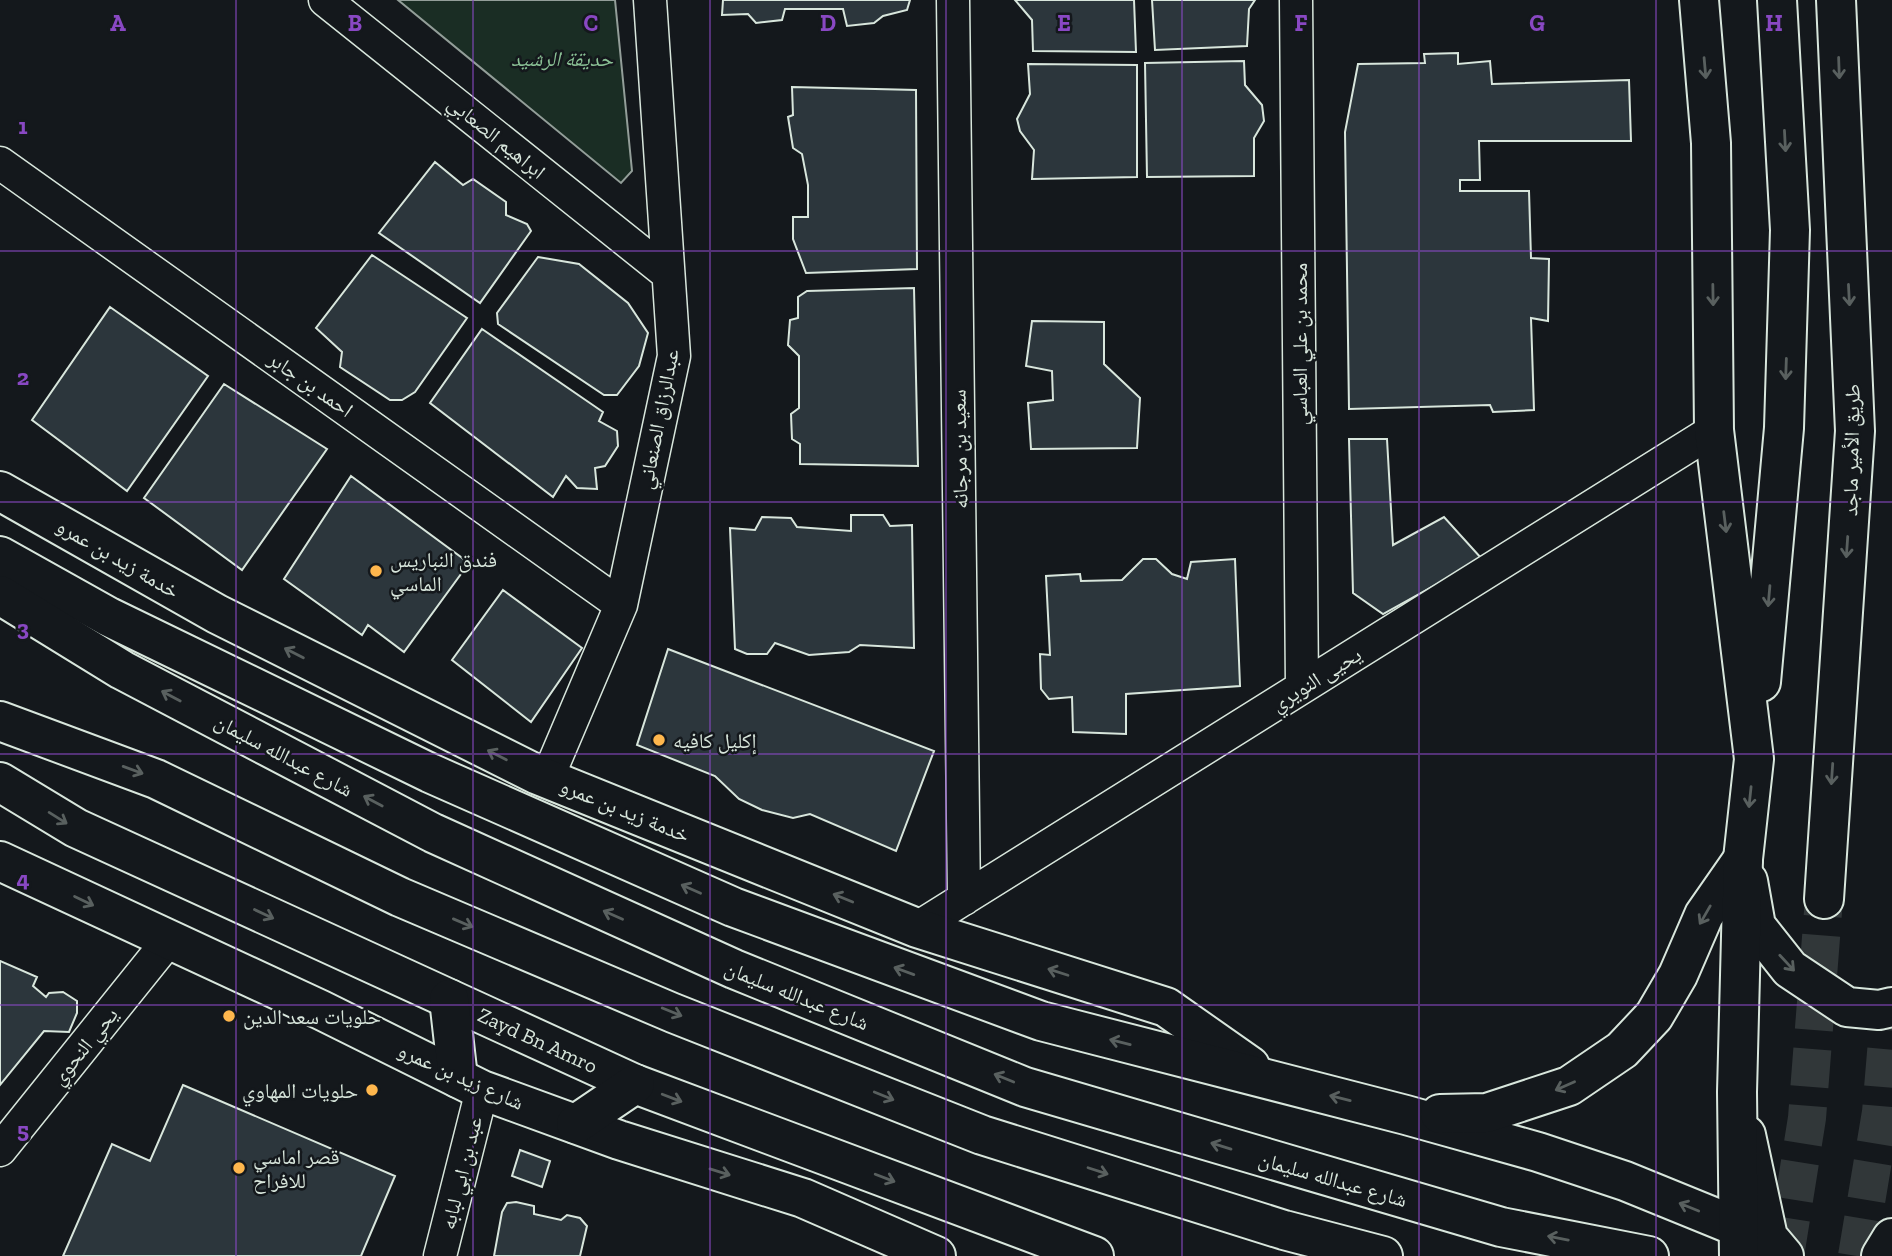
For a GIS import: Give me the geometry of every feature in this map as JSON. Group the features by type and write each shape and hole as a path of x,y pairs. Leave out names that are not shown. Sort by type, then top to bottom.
{"main road":[{"path":"1699,0 1711,143 1714,430 1754,759"},
{"path":"1739,1241 1737,1091 1743,859 1785,415 1790,230 1777,0"},
{"name":"طريق الأمير ماجد","path":"1824,899 1855,430 1836,0"},
{"name":"خدمة زيد بن عمرو","path":"0,491 217,614 547,779 917,928 1166,1007 1269,1080"},
{"path":"0,556 109,617 418,767 733,907 1041,1021 1406,1115 1563,1160 1739,1241 1764,1256"},
{"name":"شارع عبدالله سليمان","path":"0,596 122,670 433,833 734,969 1025,1087 1501,1227 1649,1256"},
{"path":"0,721 156,779 400,897 673,1013 982,1135 1284,1230 1383,1256"},
{"name":"Zayd Bn Amro","path":"0,782 76,828 635,1084 1094,1256"},
{"path":"1743,859 1756,926 1790,969 1847,1007 1878,1010 1892,1007"},
{"path":"1406,1115 1486,1113 1569,1086 1622,1050 1654,1016 1678,975 1704,915 1743,859"},
{"name":"شارع زيد بن عمرو","path":"0,861 321,1010 470,1084 576,1124 803,1198 936,1256"},
{"path":"449,999 470,1084"},
{"path":"576,1124 635,1084"},
{"path":"1737,1091 1769,1237 1784,1256"},
{"path":"1881,1256 1892,1238"}],"street":[{"name":"ابراهيم الصعابي","path":"325,0 668,274"},
{"name":"عبدالرزاق الصنعاني","path":"547,779 621,605 674,356 650,0"},
{"name":"سعيد بن مرجانه","path":"953,0 964,898"},
{"name":"محمد بن علي العباسي","path":"1296,0 1302,687"},
{"name":"احمد بن جابر","path":"0,163 621,605"},
{"name":"يحيى النويري","path":"917,928 1714,430"},
{"name":"يحي النحوي","path":"0,1150 168,941"},
{"name":"عبد بن ابي لبابه","path":"440,1256 470,1084"}],"green space":[{"name":"حديقة الرشيد","path":"398,0 615,0 632,171 621,183"}],"building":[{"path":"723,0 910,0 907,10 883,16 874,23 847,26 843,9 785,9 782,20 756,23 748,14 722,15"},
{"path":"1015,0 1134,0 1136,52 1033,51 1032,20"},
{"path":"1152,0 1255,0 1249,9 1247,46 1155,50"},
{"path":"1458,53 1458,64 1490,61 1492,84 1629,80 1631,141 1479,141 1480,180 1460,180 1460,191 1529,191 1531,258 1549,259 1548,321 1531,318 1534,410 1493,412 1490,405 1349,409 1345,132 1358,64 1425,63 1424,54"},
{"path":"1244,61 1245,85 1262,105 1264,121 1254,138 1254,176 1147,177 1145,63"},
{"path":"1028,64 1137,65 1137,177 1032,179 1034,150 1020,131 1017,119 1030,94"},
{"path":"792,87 916,90 917,269 806,273 793,239 793,217 808,217 808,185 802,154 793,148 788,117 793,115"},
{"path":"435,162 463,185 473,179 506,202 506,215 527,224 531,231 480,303 379,233"},
{"path":"372,255 467,318 415,392 402,400 390,400 340,367 342,352 316,328"},
{"path":"538,257 579,264 628,303 648,333 639,366 617,395 604,395 498,324 497,313"},
{"path":"914,288 918,466 800,464 800,444 792,439 791,414 799,408 799,356 788,345 790,320 798,318 798,297 807,291"},
{"path":"110,307 208,376 127,491 32,420"},
{"path":"1032,321 1104,322 1104,364 1140,398 1137,448 1031,449 1028,403 1053,400 1052,371 1026,366"},
{"path":"482,329 603,412 599,421 617,431 618,446 605,466 595,468 597,489 577,488 566,476 553,497 430,403"},
{"path":"224,384 327,449 242,570 144,498"},
{"path":"1349,439 1387,439 1393,545 1444,517 1482,559 1383,614 1353,593"},
{"name":"فندق النباريس الماسي","path":"351,476 469,563 404,652 368,625 362,635 284,579"},
{"path":"851,515 883,515 890,526 912,525 914,648 860,645 849,652 809,655 775,643 767,654 747,654 735,649 730,528 755,530 762,517 791,518 797,527 851,531"},
{"path":"1143,559 1156,559 1172,574 1187,579 1191,562 1235,559 1240,686 1126,694 1126,734 1073,732 1072,697 1049,699 1041,689 1040,654 1050,655 1046,576 1080,574 1081,581 1122,580"},
{"name":"فندق النباريس الماسي","path":"503,590 582,648 531,722 452,660"},
{"path":"668,649 934,751 896,851 810,814 793,818 762,810 739,799 715,776 637,745"},
{"path":"0,961 37,977 33,986 46,997 49,993 63,992 77,1001 77,1013 69,1032 44,1031 0,1085"},
{"name":"قصر اماسي للافراح","path":"183,1085 395,1176 361,1256 63,1256 112,1144 150,1161"},
{"path":"520,1150 550,1161 542,1187 512,1176"},
{"path":"507,1203 534,1206 534,1214 561,1220 567,1215 580,1218 587,1226 580,1256 494,1256 502,1212"}],"tunnel":[{"path":"1785,1256 1807,1118 1824,899"},
{"path":"1857,1256 1881,1112 1892,982"}],"place":[{"name":"فندق النباريس الماسي","path":"376,571"},
{"name":"إكليل كافيه","path":"659,740"},
{"name":"حلويات سعد الدين","path":"229,1016"},
{"name":"حلويات المهاوي","path":"372,1090"},
{"name":"قصر اماسي للافراح","path":"239,1168"}]}
